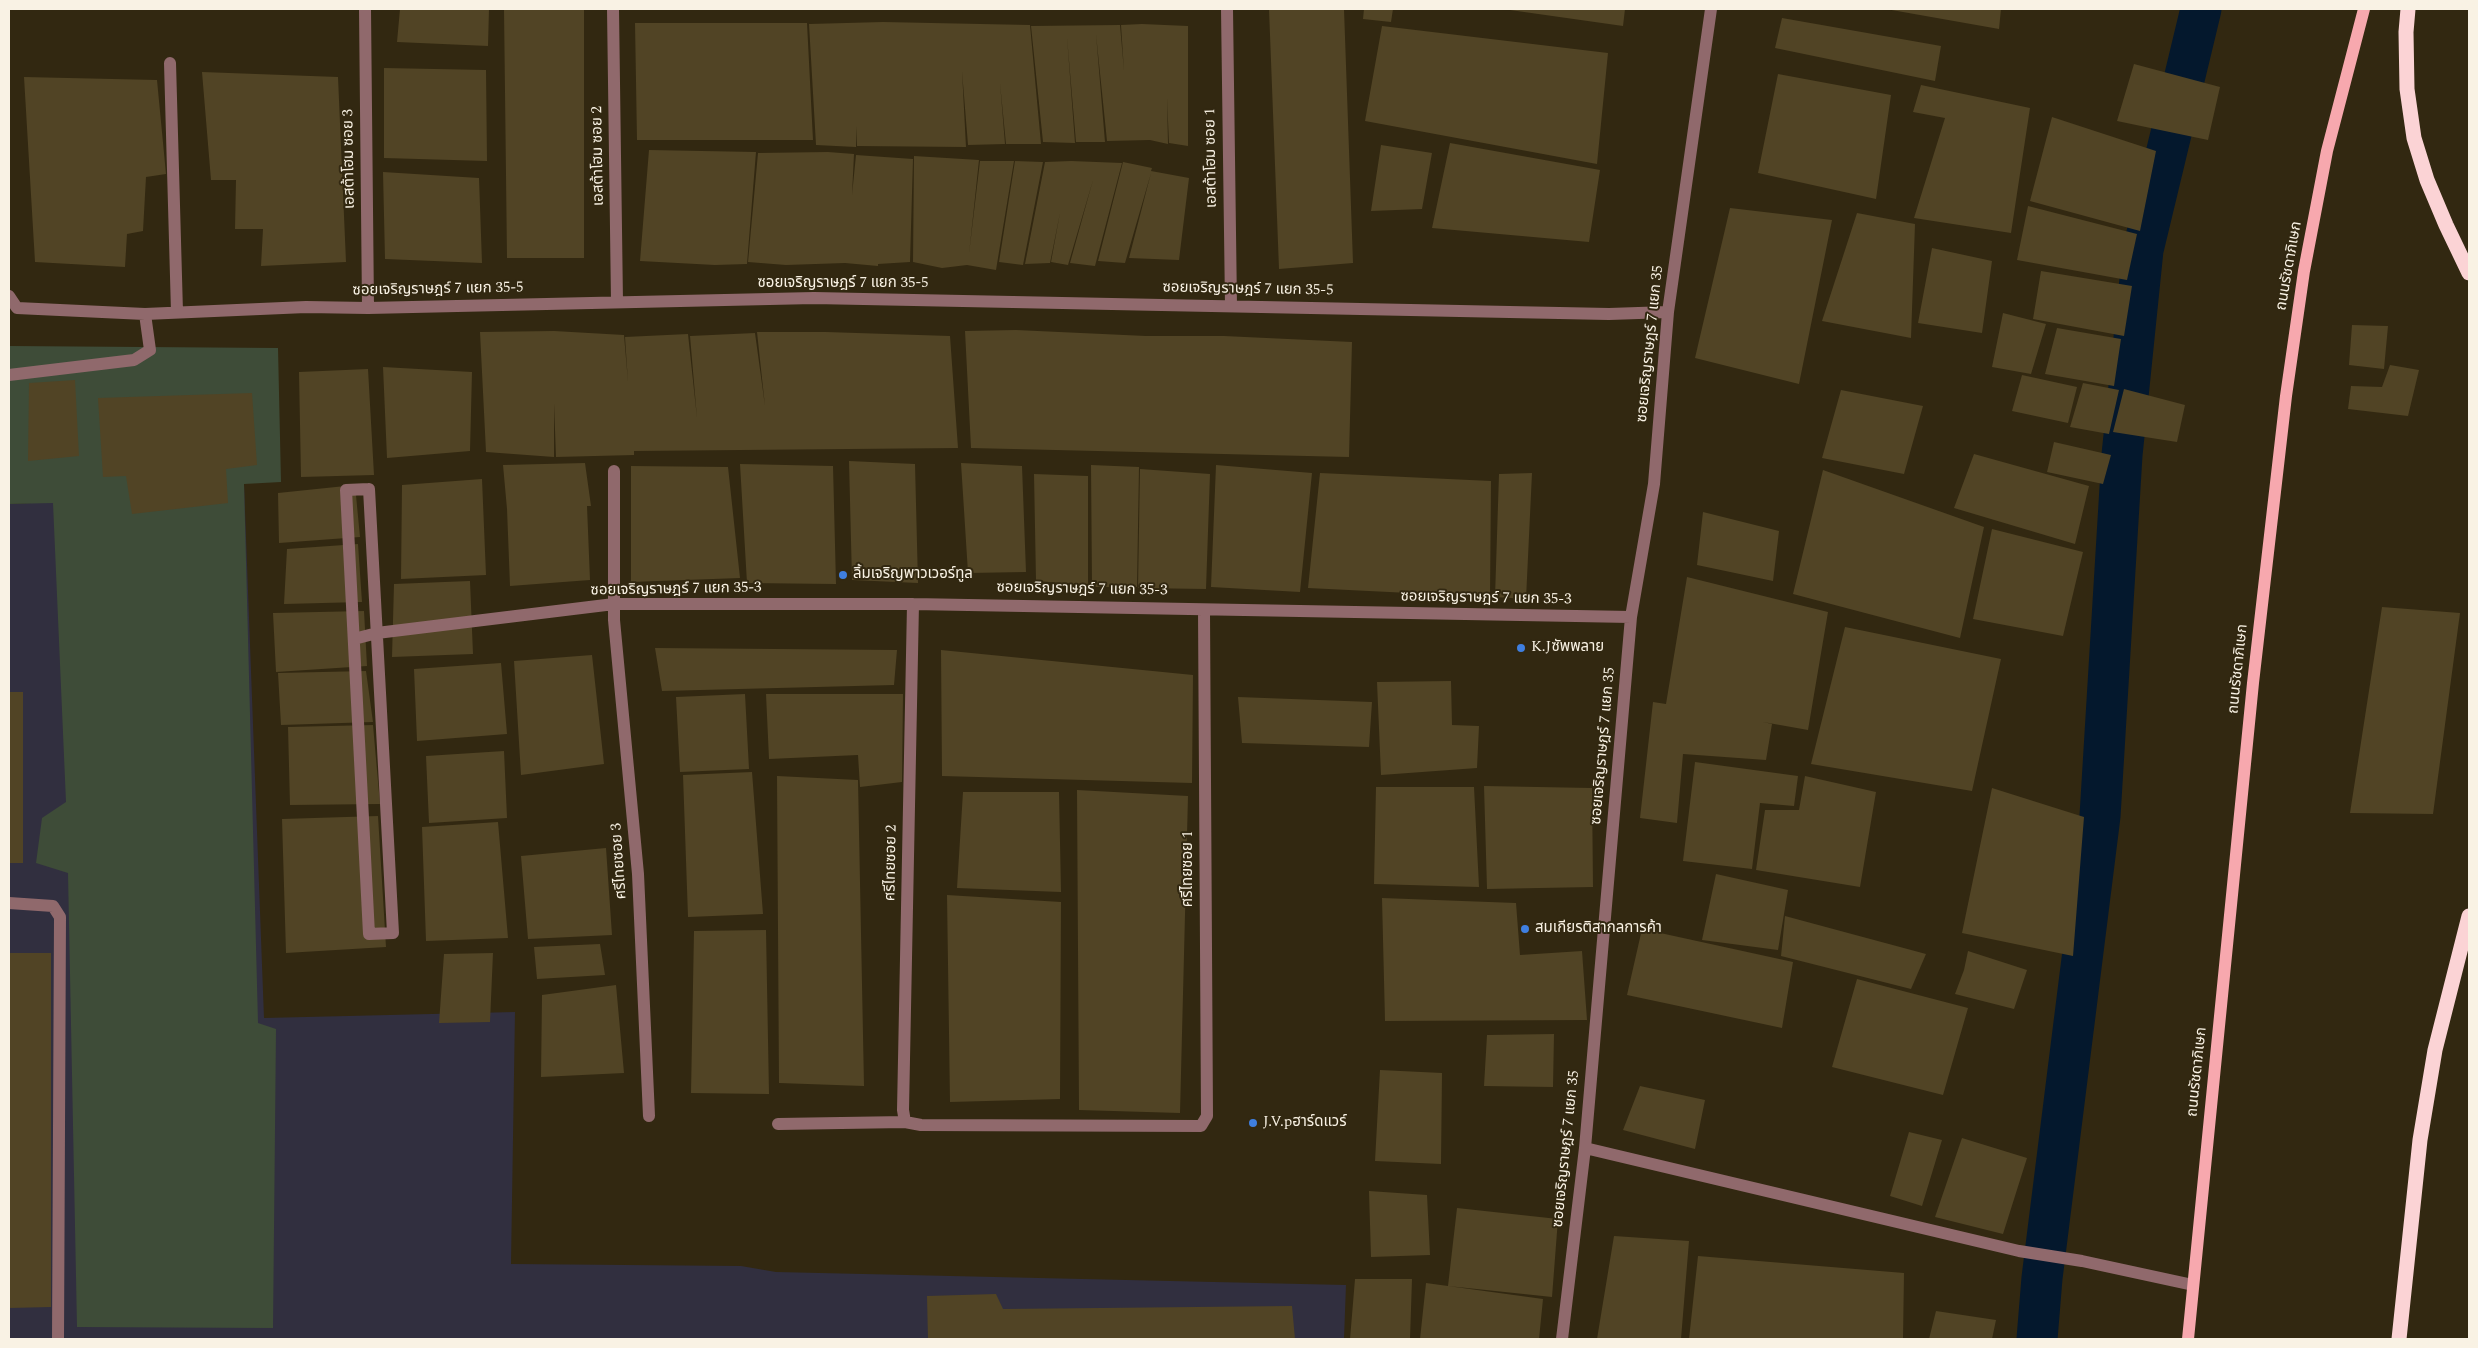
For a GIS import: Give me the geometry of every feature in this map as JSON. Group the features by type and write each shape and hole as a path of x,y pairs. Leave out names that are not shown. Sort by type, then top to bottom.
{"highway":[{"path":"2408,9 2406,32 2407,89 2414,138 2427,180 2469,273"},
{"path":"2399,1339 2418,1159 2433,1059 2455,965 2469,916"}],"main road":[{"name":"ถนนรัชดาภิเษก","path":"2188,1339 2253,683 2286,396 2304,271 2327,152 2364,9"}],"street":[{"name":"เอสต้าโฮม ซอย 3","path":"365,9 368,308"},
{"name":"เอสต้าโฮม ซอย 2","path":"613,9 617,302"},
{"name":"เอสต้าโฮม ซอย 1","path":"1227,9 1230,306"},
{"name":"ซอยเจริญราษฎร์ 7 แยก 35","path":"1562,1339 1585,1148 1631,617 1654,484 1668,312 1711,9"},
{"path":"170,63 177,312"},
{"name":"ซอยเจริญราษฎร์ 7 แยก 35-5","path":"9,296 18,308 145,314 306,307 368,308 814,298 1608,314 1668,312"},
{"path":"9,375 134,360 150,350 145,314"},
{"name":"ศรีไทยซอย 3","path":"614,471 614,604 638,874 649,1116"},
{"path":"369,488 377,633 393,933 369,934 346,490 369,488"},
{"name":"ซอยเจริญราษฎร์ 7 แยก 35-3","path":"354,639 377,633 614,604 914,604 1194,608 1204,611 1631,617"},
{"name":"ศรีไทยซอย 2","path":"905,1122 903,1100 914,604"},
{"name":"ศรีไทยซอย 1","path":"905,1122 921,1125 1201,1126 1207,1116 1204,611"},
{"path":"9,904 53,906 60,917 58,1339"},
{"path":"778,1124 905,1122"},
{"path":"1585,1148 2019,1251 2082,1261 2193,1285"}],"shaded area":[{"path":"244,484 264,1018 515,1012 511,1264 741,1266 776,1272 1346,1285 1344,1339 9,1339 9,504 53,502"}],"green space":[{"path":"9,346 278,348 281,482 244,484 258,1023 276,1029 273,1328 77,1327 68,873 36,863 42,818 66,802 53,503 9,504"}],"building":[{"path":"400,9 489,9 488,46 397,42"},
{"path":"504,9 584,9 584,258 507,258"},
{"path":"1269,9 1344,9 1353,263 1279,269"},
{"path":"1364,9 1393,9 1391,22 1363,19"},
{"path":"1510,9 1625,9 1623,26"},
{"path":"1886,9 2001,9 1999,29"},
{"path":"1782,18 1941,46 1935,81 1775,48"},
{"path":"883,22 1030,25 1041,144 1006,144 1000,83 1005,144 968,145 962,71 966,147 857,146 856,126 856,147 816,145 809,24"},
{"path":"635,23 807,23 813,140 637,140"},
{"path":"1120,25 1124,71 1121,25 1188,26 1188,146 1169,143 1167,98 1168,144 1150,140 1107,141 1096,34 1105,142 1076,142 1067,37 1075,143 1043,142 1031,26"},
{"path":"1382,26 1608,53 1597,164 1365,121"},
{"path":"2134,64 2220,87 2208,140 2117,121"},
{"path":"384,68 486,70 487,161 384,158"},
{"path":"202,72 338,77 346,262 261,266 263,229 235,229 236,180 211,180"},
{"path":"1778,74 1891,95 1876,199 1758,173"},
{"path":"24,77 157,80 166,174 146,177 143,231 127,234 125,267 35,262"},
{"path":"1921,85 2030,108 2011,233 1914,218 1945,118 1913,112"},
{"path":"2052,117 2156,151 2140,231 2030,201"},
{"path":"1450,143 1600,170 1589,242 1432,228"},
{"path":"1381,145 1432,153 1422,209 1371,211"},
{"path":"649,150 756,152 747,264 715,265 640,261"},
{"path":"828,152 854,154 852,195 856,155 913,159 910,262 878,264 878,266 845,263 786,265 748,262 758,153"},
{"path":"914,156 979,160 969,254 980,161 1014,161 996,270 967,265 942,268 913,262"},
{"path":"1015,161 1043,162 1023,265 999,262"},
{"path":"1045,162 1122,163 1095,266 1070,263 1093,180 1068,265 1051,262 1060,213 1050,263 1025,264"},
{"path":"1123,162 1152,168 1151,171 1189,178 1179,260 1129,258 1151,173 1125,263 1098,261"},
{"path":"383,172 479,178 482,263 385,259"},
{"path":"2028,206 2137,234 2127,280 2017,260"},
{"path":"1730,208 1832,220 1799,384 1695,358"},
{"path":"1857,213 1915,224 1911,338 1822,321"},
{"path":"1932,248 1992,261 1982,333 1918,323"},
{"path":"2041,271 2132,286 2124,336 2033,319"},
{"path":"2003,313 2046,324 2031,374 1992,367"},
{"path":"2352,325 2388,326 2384,369 2349,365"},
{"path":"2057,328 2121,339 2114,386 2045,374"},
{"path":"1016,330 1352,342 1349,457 971,448 965,331"},
{"path":"554,331 624,335 628,382 625,337 688,334 697,418 690,336 755,333 765,406 757,332 950,336 958,448 634,451 634,455 556,457 554,403 554,457 486,452 480,332"},
{"path":"2390,365 2419,370 2408,416 2348,409 2351,386 2382,387"},
{"path":"383,367 472,372 470,451 387,458"},
{"path":"368,369 374,475 301,477 299,372"},
{"path":"2022,375 2077,387 2068,423 2012,411"},
{"path":"75,380 79,456 28,461 29,383"},
{"path":"2083,383 2119,390 2109,434 2070,427"},
{"path":"2124,389 2185,405 2177,442 2113,432"},
{"path":"1841,390 1923,406 1904,474 1822,458"},
{"path":"252,393 257,465 226,469 228,503 132,514 126,476 103,477 98,398"},
{"path":"2054,442 2111,455 2103,484 2047,472"},
{"path":"1974,454 2089,486 2075,544 1954,508"},
{"path":"849,461 915,464 918,583 852,580"},
{"path":"585,463 591,506 587,506 590,580 510,586 503,465"},
{"path":"961,463 1022,466 1026,572 968,573"},
{"path":"740,464 833,466 836,584 747,583"},
{"path":"1091,465 1139,467 1137,587 1092,587"},
{"path":"1216,465 1312,473 1300,592 1211,587"},
{"path":"631,466 728,467 740,578 631,582"},
{"path":"1140,469 1210,474 1206,589 1138,588"},
{"path":"1823,470 1984,527 1960,638 1793,594"},
{"path":"1320,473 1491,481 1490,597 1308,588"},
{"path":"1532,473 1526,599 1495,597 1499,474"},
{"path":"1034,474 1088,476 1088,585 1036,581"},
{"path":"482,479 486,575 401,579 402,485"},
{"path":"355,485 360,537 279,543 278,493"},
{"path":"1703,512 1779,531 1773,581 1697,565"},
{"path":"1992,529 2083,552 2063,636 1973,619"},
{"path":"358,544 362,602 284,604 287,549"},
{"path":"1687,577 1828,612 1808,730 1763,722 1772,724 1766,760 1683,754 1677,823 1640,818 1653,702 1666,704"},
{"path":"470,581 473,654 392,657 394,584"},
{"path":"2382,607 2460,613 2433,814 2350,813"},
{"path":"364,611 367,666 276,672 273,613"},
{"path":"1845,627 2001,659 1972,791 1811,764"},
{"path":"655,648 897,650 894,685 662,691"},
{"path":"941,650 1193,675 1192,783 942,776"},
{"path":"592,655 604,764 521,775 514,661"},
{"path":"501,663 507,734 417,741 414,669"},
{"path":"366,671 373,722 281,725 278,673"},
{"path":"1451,681 1452,725 1479,726 1477,768 1381,775 1377,682"},
{"path":"9,692 23,692 23,863 9,863"},
{"path":"745,694 749,769 680,772 676,697"},
{"path":"766,694 903,694 902,782 860,787 858,755 769,759"},
{"path":"1238,697 1372,702 1369,747 1242,743"},
{"path":"373,725 380,804 290,805 288,727"},
{"path":"504,751 507,818 429,823 426,756"},
{"path":"1695,762 1798,776 1794,806 1760,803 1752,869 1683,861"},
{"path":"752,772 763,914 688,917 683,775"},
{"path":"777,776 858,780 864,1086 779,1083"},
{"path":"1805,776 1876,792 1860,887 1756,870 1765,810 1799,810"},
{"path":"1484,786 1592,788 1593,887 1487,889"},
{"path":"1376,787 1474,787 1479,887 1374,884"},
{"path":"1992,788 2084,817 2073,956 1962,933"},
{"path":"1077,790 1188,796 1180,1113 1079,1110"},
{"path":"963,792 1059,792 1061,892 957,888"},
{"path":"378,816 386,947 286,953 282,819"},
{"path":"498,822 508,938 426,941 422,827"},
{"path":"606,848 612,935 528,939 521,856"},
{"path":"1716,874 1788,890 1778,950 1702,940"},
{"path":"947,895 1061,902 1060,1099 950,1102"},
{"path":"1382,898 1516,903 1520,955 1582,951 1587,1020 1385,1021"},
{"path":"1785,916 1926,954 1911,989 1781,956"},
{"path":"1642,929 1793,962 1782,1028 1627,995"},
{"path":"766,930 769,1094 691,1093 694,931"},
{"path":"600,944 605,975 537,979 534,947"},
{"path":"1968,951 2027,970 2014,1009 1955,994 1964,970"},
{"path":"9,953 51,953 51,1307 9,1308"},
{"path":"493,953 490,1022 439,1023 444,954"},
{"path":"1857,979 1968,1008 1943,1095 1832,1067"},
{"path":"616,985 624,1073 541,1077 542,995"},
{"path":"1554,1034 1553,1087 1484,1086 1487,1035"},
{"path":"1380,1070 1442,1073 1441,1164 1375,1161"},
{"path":"1640,1086 1705,1100 1695,1149 1623,1130"},
{"path":"1909,1132 1942,1140 1922,1206 1890,1196"},
{"path":"1962,1138 2027,1158 2003,1234 1935,1217"},
{"path":"1369,1191 1427,1195 1430,1255 1371,1257"},
{"path":"1457,1208 1558,1219 1552,1297 1448,1286"},
{"path":"1614,1236 1689,1241 1681,1339 1597,1339"},
{"path":"1698,1256 1904,1273 1903,1339 1689,1339"},
{"path":"1355,1279 1412,1279 1410,1339 1350,1339"},
{"path":"1426,1283 1543,1299 1539,1339 1420,1339"},
{"path":"996,1294 1003,1309 1292,1306 1295,1339 928,1339 927,1296"},
{"path":"1936,1311 1996,1320 1992,1339 1929,1339"}],"waterway":[{"path":"2037,1339 2042,1278 2100,816 2122,455 2143,250 2201,9"}],"place":[{"name":"ลิ้มเจริญพาวเวอร์ทูล","path":"843,575"},
{"name":"K.Jซัพพลาย","path":"1521,648"},
{"name":"สมเกียรติสากลการค้า","path":"1525,929"},
{"name":"J.V.pฮาร์ดแวร์","path":"1253,1123"}]}
